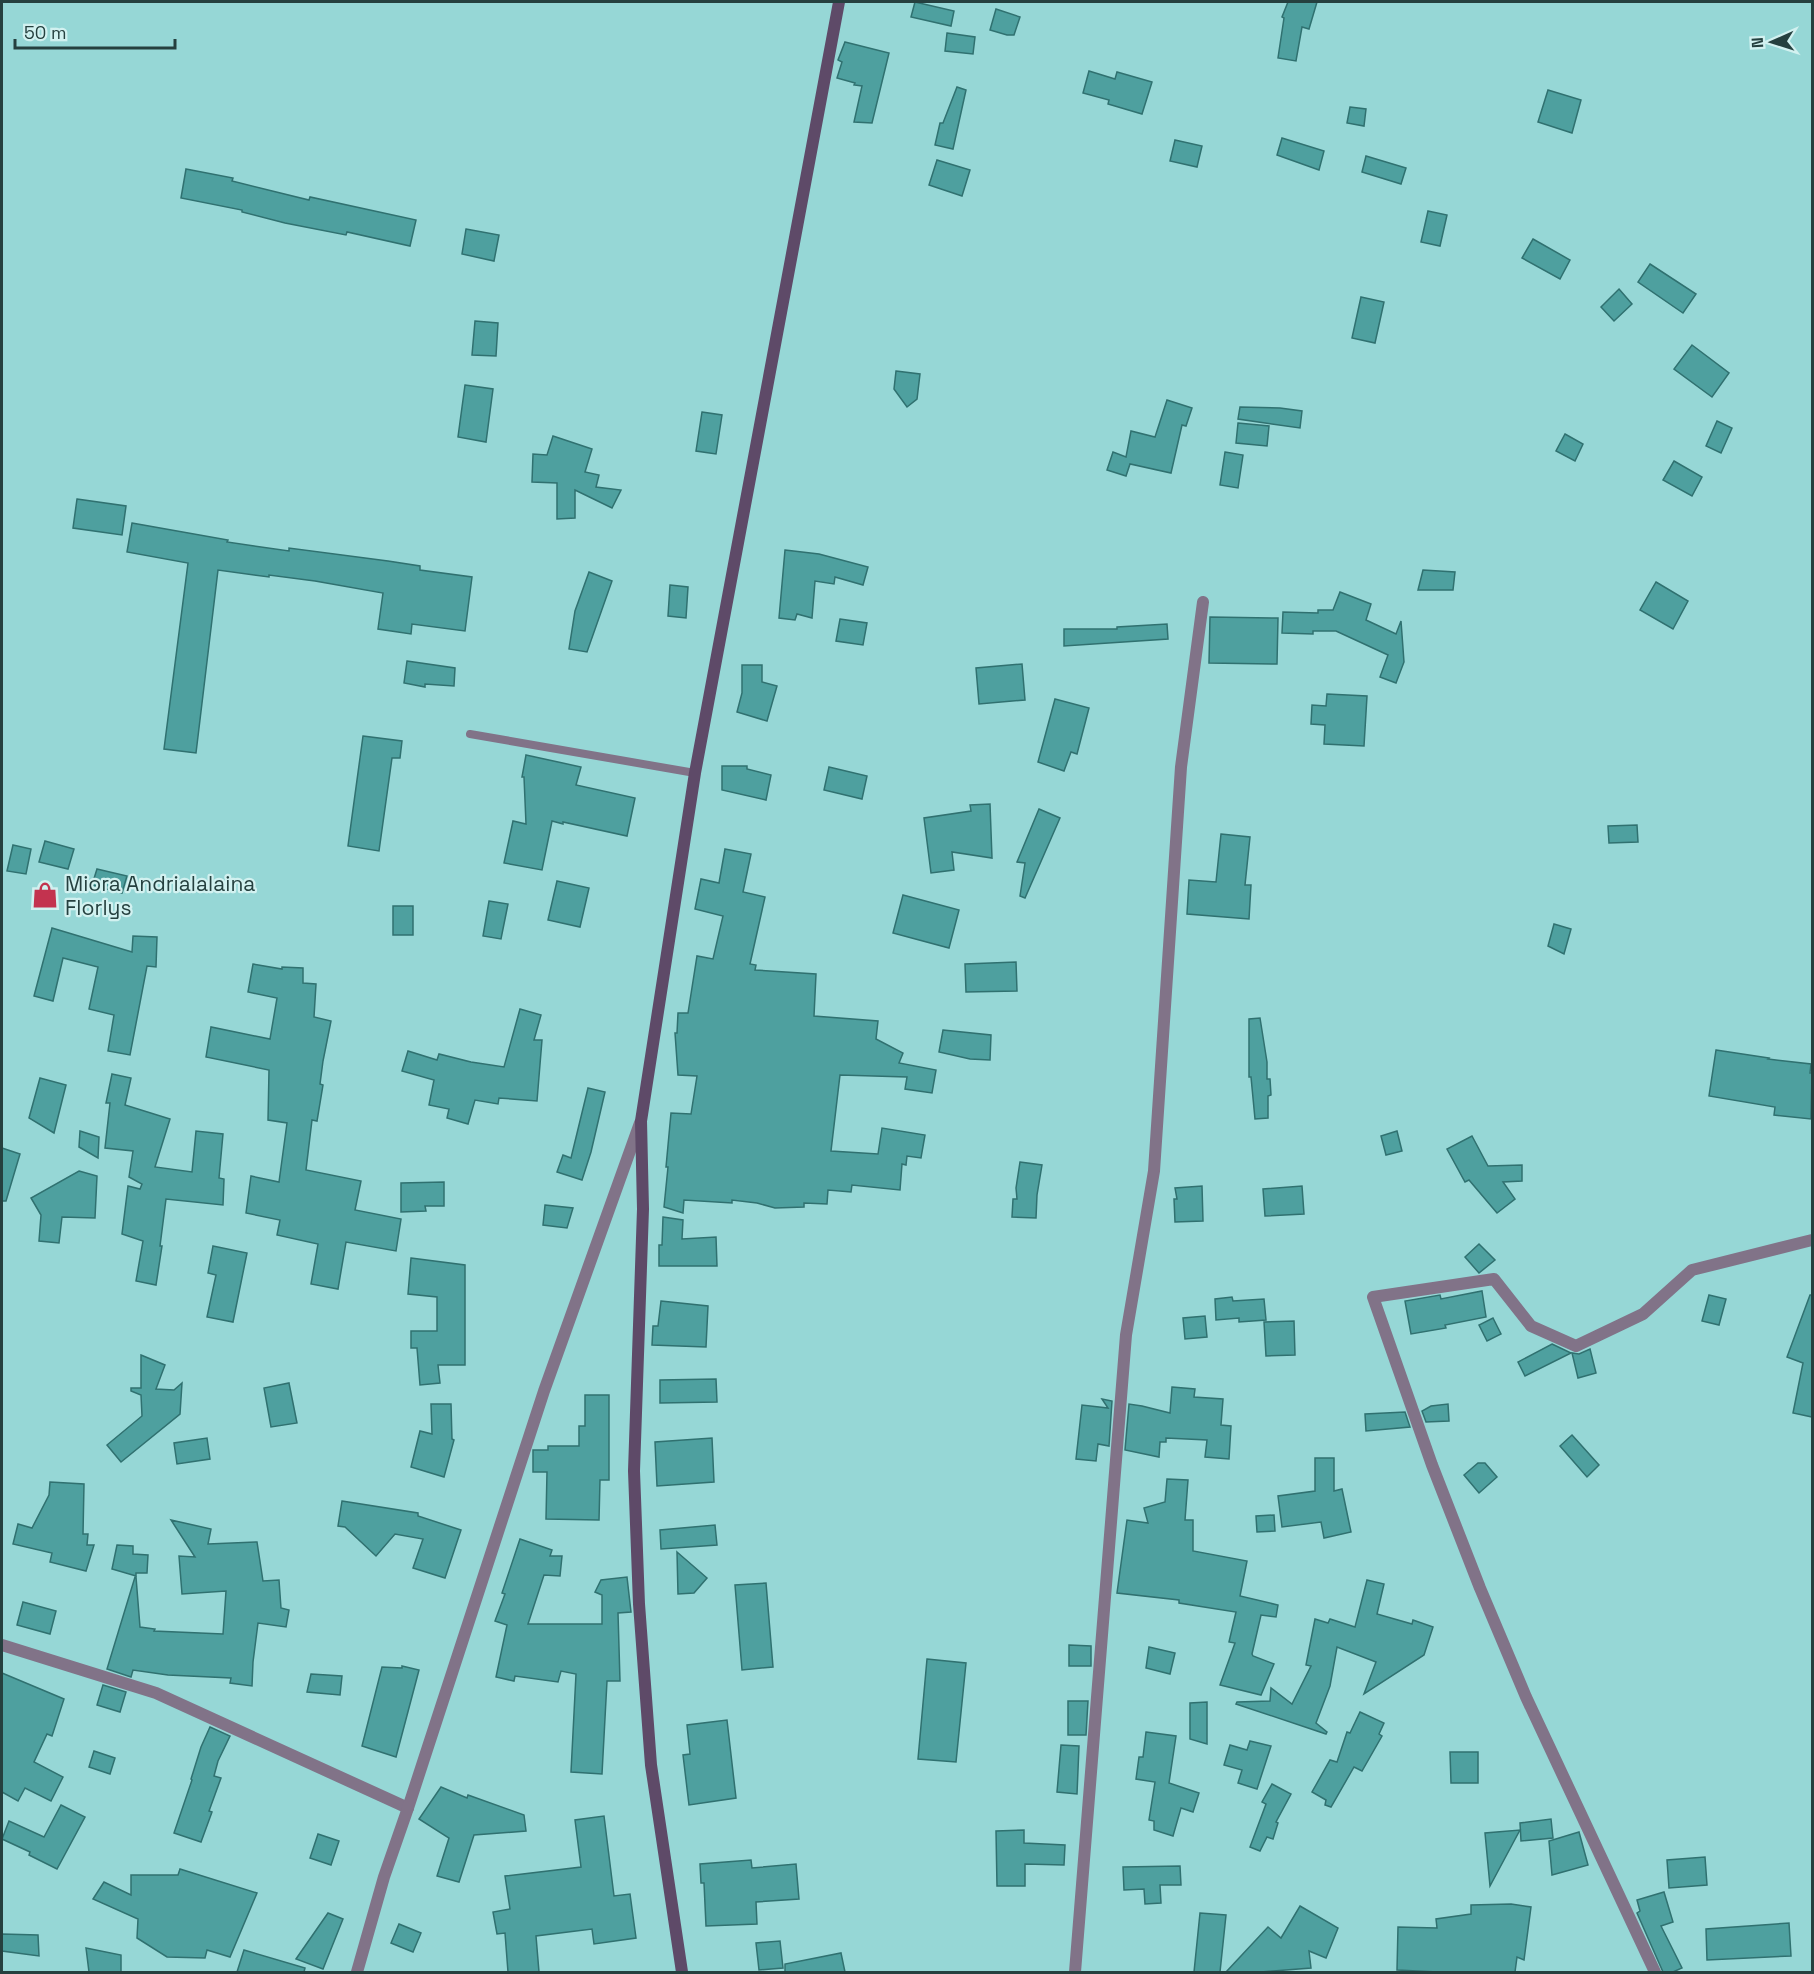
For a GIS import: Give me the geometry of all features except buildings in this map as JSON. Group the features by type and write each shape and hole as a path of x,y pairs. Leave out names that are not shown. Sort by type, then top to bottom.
{"main road":[{"path":"682,1972 651,1765 639,1604 634,1472 643,1209 641,1121 695,773 839,2"}],"street":[{"path":"1075,1972 1126,1335 1154,1171 1181,767 1203,602"},
{"path":"357,1972 384,1877 544,1391 641,1121"},
{"path":"1655,1972 1526,1696 1480,1588 1432,1466 1373,1297 1494,1280 1531,1326 1576,1346 1643,1314 1692,1270 1812,1240"},
{"path":"2,1645 156,1693 408,1808"}],"lane":[{"path":"470,734 695,773"}],"place":[{"name":"Miora Andrialalaina Florlys","path":"45,895"}]}
